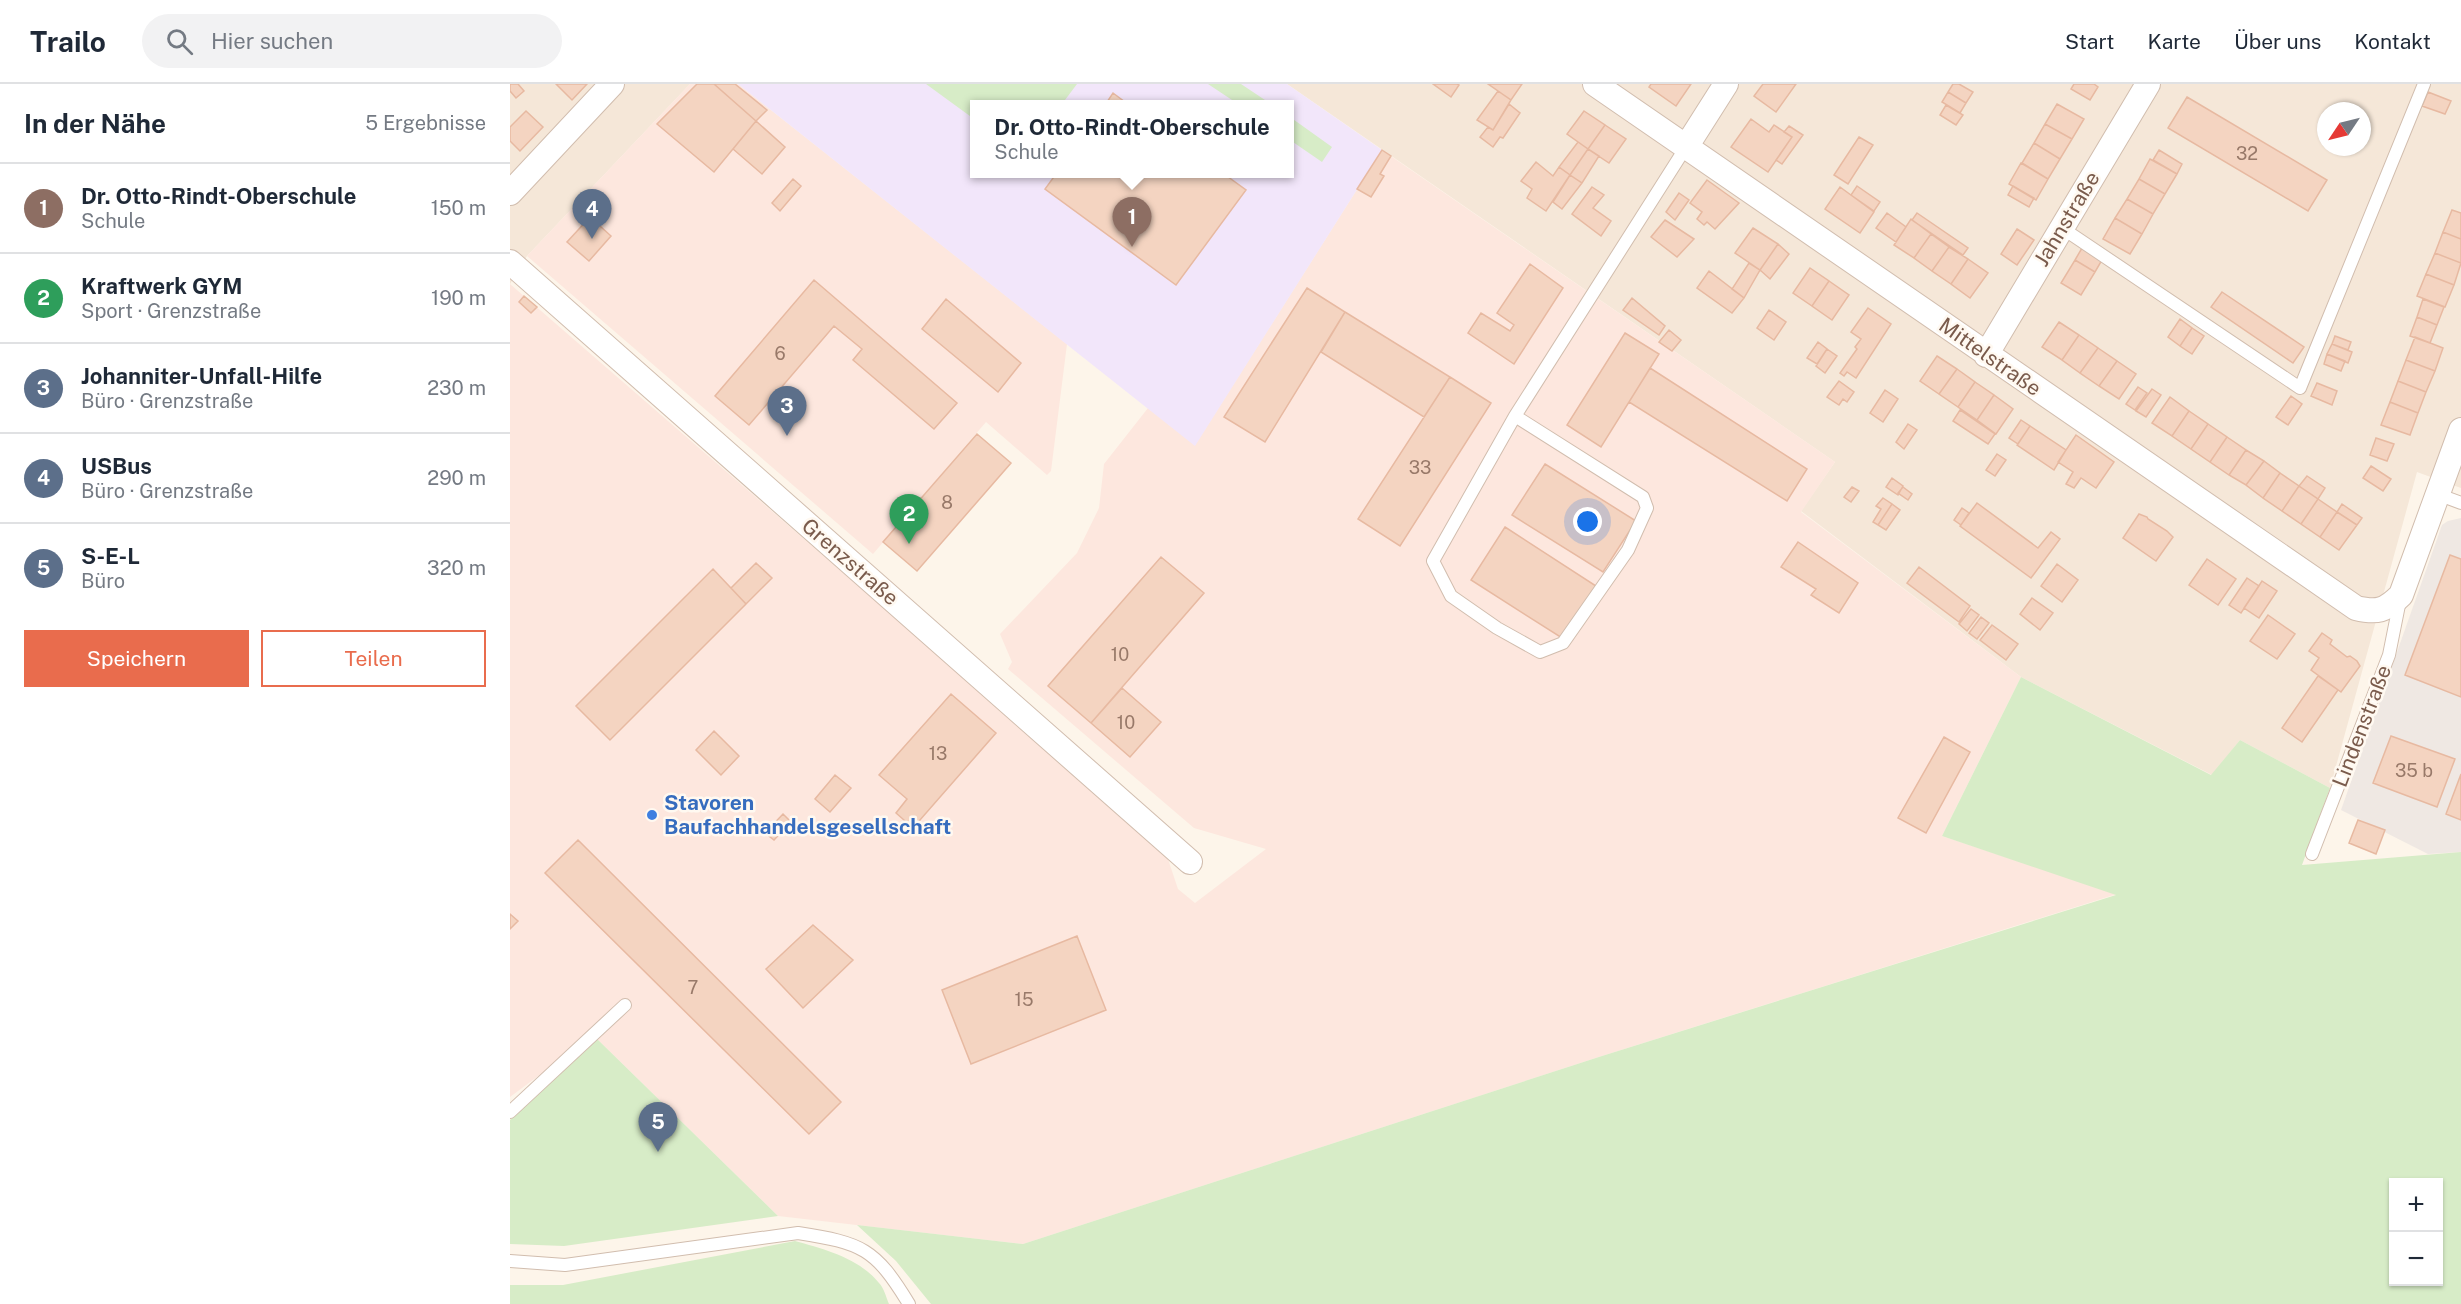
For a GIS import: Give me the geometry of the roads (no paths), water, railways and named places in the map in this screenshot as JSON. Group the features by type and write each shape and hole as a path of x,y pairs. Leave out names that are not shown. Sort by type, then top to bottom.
{"street":[{"path":"510,193 612,84"},
{"name":"Mittelstraße","path":"1595,84 2334,596 2356,608 2373,612 2395,601"},
{"path":"1686,147 1726,84"},
{"name":"Jahnstraße","path":"1986,355 2148,84"},
{"name":"Grenzstraße","path":"510,262 1190,862"},
{"name":"Lindenstraße","path":"2395,601 2461,430"}],"lane":[{"path":"2062,228 2300,388 2424,84"},
{"path":"1515,416 1643,497 1647,508 1628,550 1570,634 1563,643 1540,651 1497,628 1451,596 1433,561 1515,416 1686,147"},
{"path":"2437,494 2461,503"},
{"name":"Lindenstraße","path":"2312,854 2389,655 2395,601"},
{"path":"510,1112 625,1005"},
{"path":"510,1261 566,1265 798,1233 835,1239 866,1250 888,1270 909,1304"}],"place":[{"name":"USBus","path":"592,239"},
{"name":"Dr. Otto-Rindt-Oberschule","path":"1132,247"},
{"name":"Johanniter-Unfall-Hilfe","path":"787,436"},
{"name":"Kraftwerk GYM","path":"909,544"},
{"name":"Stavoren Baufachhandelsgesellschaft","path":"652,815"},
{"name":"S-E-L","path":"658,1152"}]}
